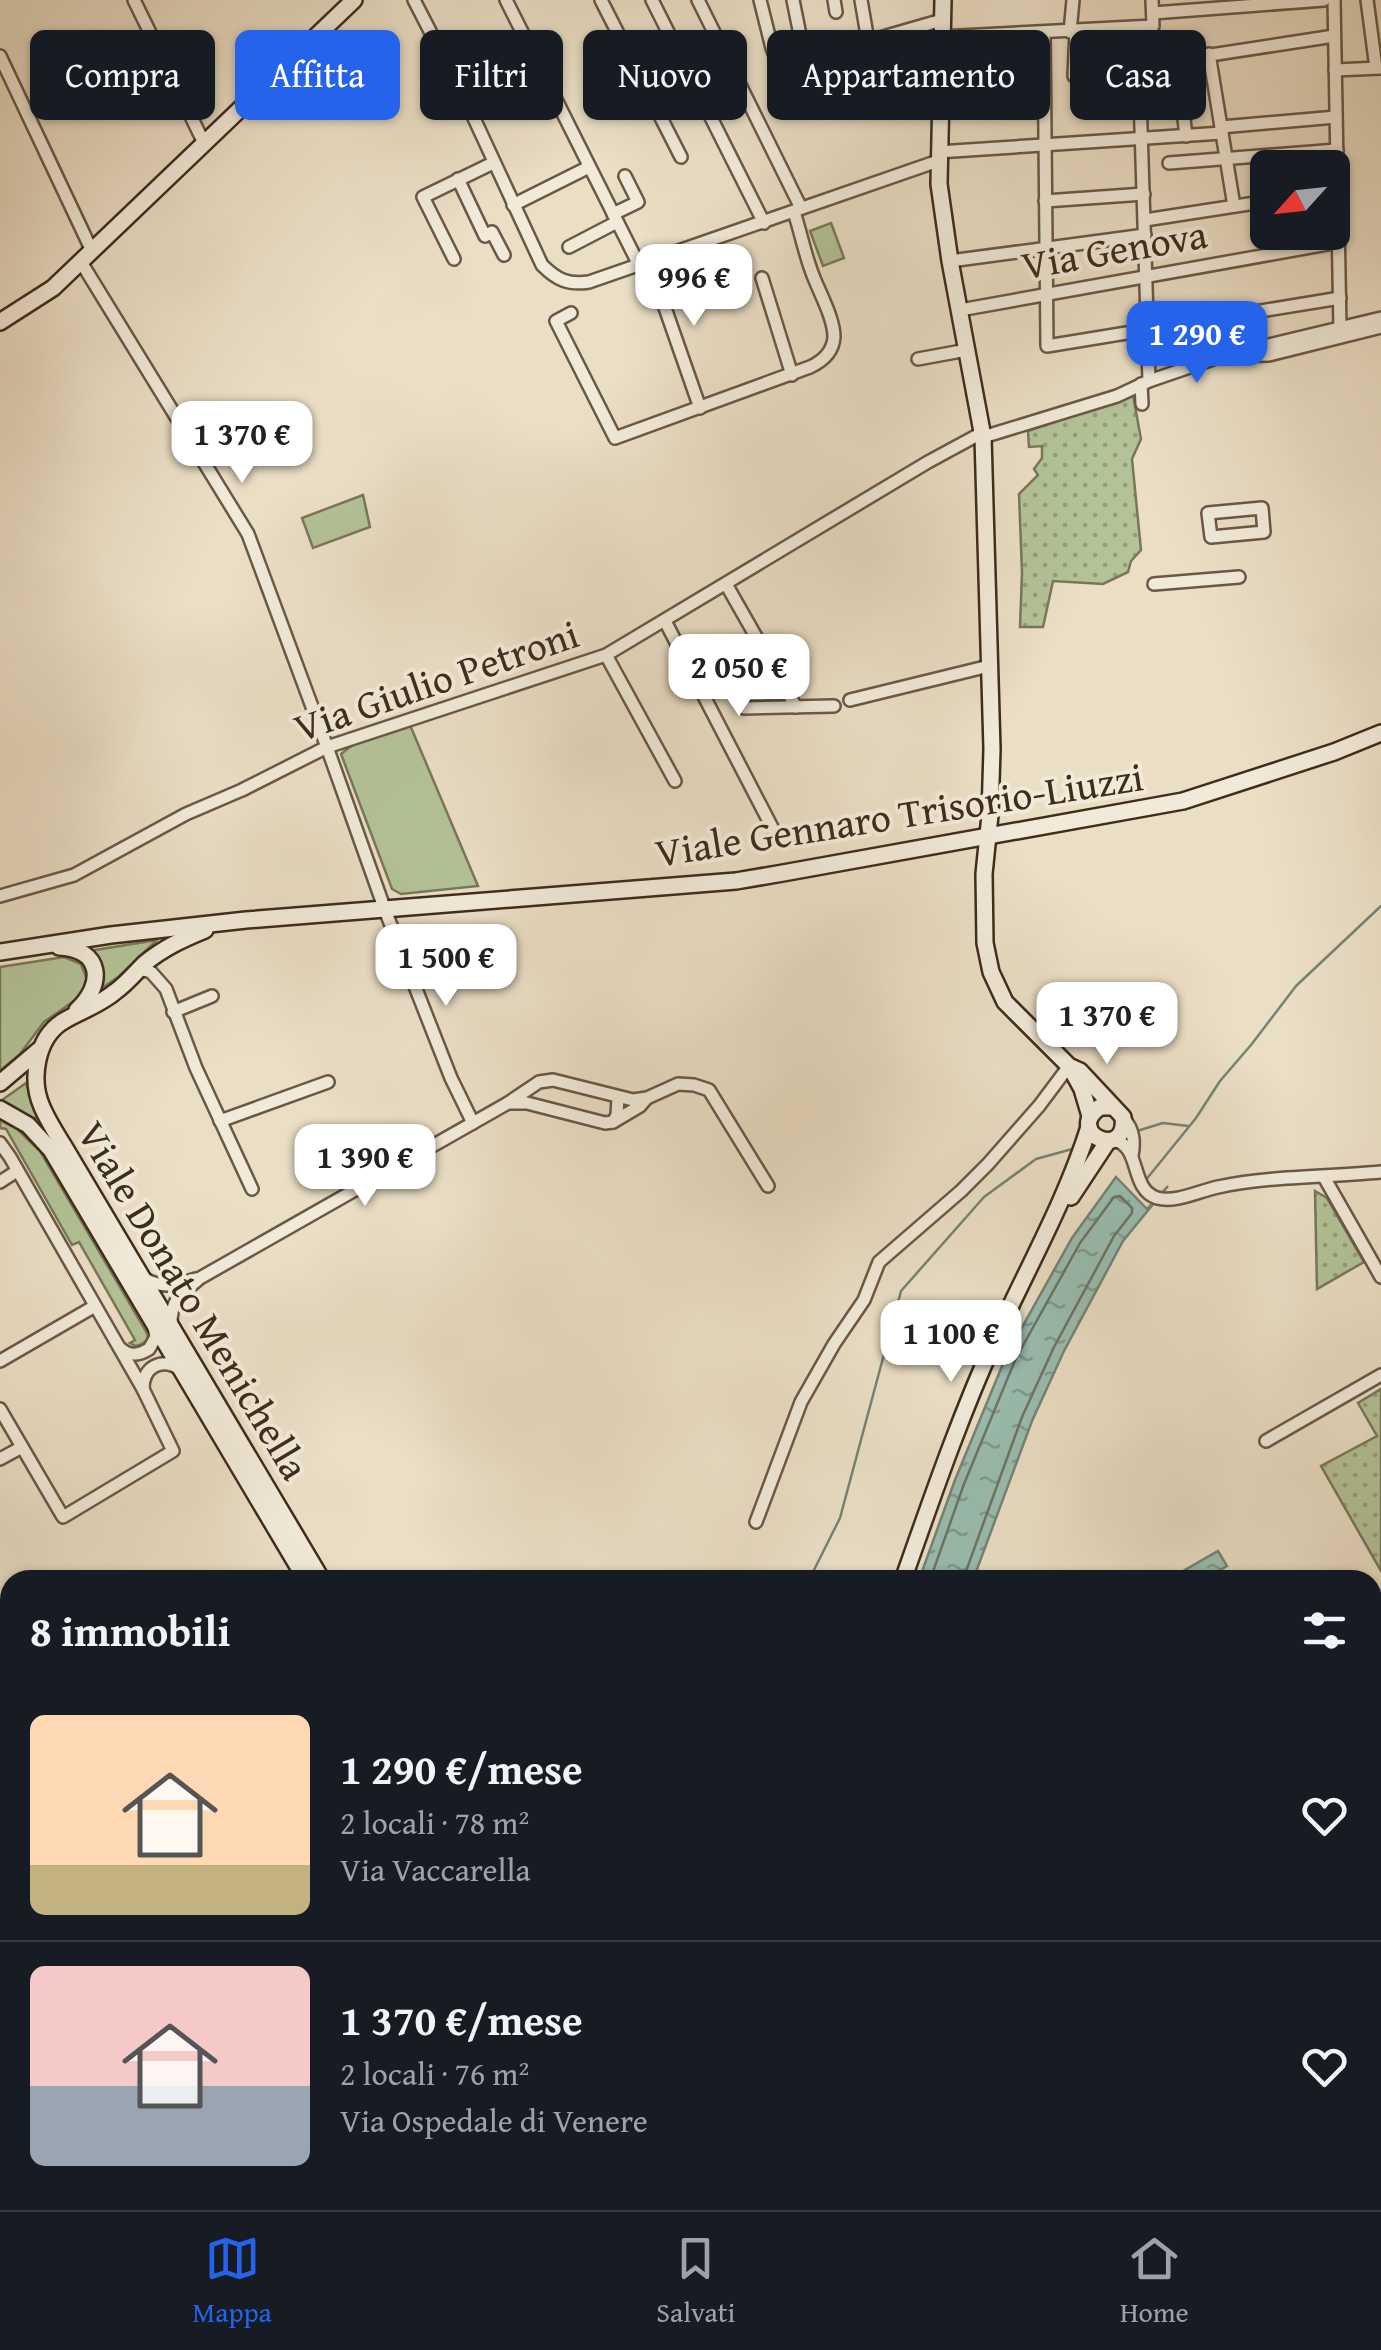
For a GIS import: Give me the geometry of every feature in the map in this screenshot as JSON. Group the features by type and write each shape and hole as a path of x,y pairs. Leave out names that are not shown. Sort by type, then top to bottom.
{"main road":[{"path":"0,322 54,288 354,0"},
{"path":"943,0 938,184 983,437 992,749 984,874 991,972 1005,1002 1118,1112 1123,1130 1110,1140 1056,1215"},
{"name":"Viale Gennaro Trisorio-Liuzzi","path":"0,952 156,929 736,880 1183,800 1381,733"},
{"path":"62,1022 120,989 170,945 220,924"},
{"path":"0,1082 25,1064 93,990 95,970 80,952 68,947 41,946"},
{"name":"Viale Donato Menichella","path":"42,1047 36,1082 41,1106 316,1570"},
{"path":"1070,1066 1082,1089 1096,1138 1110,1140"},
{"path":"906,1570 956,1428 1056,1215 1090,1121 1100,1107 1118,1112"},
{"name":"Viale Donato Menichella","path":"0,1110 28,1124 51,1150 300,1570"}],"street":[{"path":"134,0 204,143"},
{"path":"414,0 542,266 557,279 574,284 764,223 938,156 1186,136 1336,117"},
{"path":"506,0 615,218 644,264 700,408"},
{"path":"602,0 681,157"},
{"path":"652,0 764,223"},
{"path":"571,314 556,321 616,438 792,375 826,357 832,347 832,324 808,263 798,210 698,0"},
{"path":"760,0 768,30"},
{"path":"792,0 798,30"},
{"path":"861,0 866,30"},
{"path":"1073,0 1073,30"},
{"path":"1100,30 1154,26 1152,7 1324,0"},
{"path":"1334,0 1336,150"},
{"path":"1334,70 1378,68 1367,0"},
{"path":"930,30 982,30"},
{"path":"1206,54 1334,36"},
{"path":"1209,54 1234,206"},
{"path":"0,56 86,256 248,534 385,910 473,1124"},
{"path":"1044,120 1046,346 1340,298"},
{"path":"1140,120 1148,329 1142,404"},
{"path":"1184,120 1186,136"},
{"path":"1169,163 1250,157"},
{"path":"454,259 423,197 493,163"},
{"path":"512,205 589,166"},
{"path":"569,247 638,202 624,176"},
{"path":"458,179 486,236 492,232 504,255"},
{"path":"1045,201 1144,194"},
{"path":"1145,220 1250,204"},
{"path":"950,260 1145,235"},
{"name":"Via Genova","path":"960,310 1294,250"},
{"path":"1339,250 1340,329"},
{"path":"762,278 792,375"},
{"path":"1222,356 1381,318"},
{"path":"1222,356 1269,355 1381,328"},
{"path":"918,359 967,350"},
{"name":"Via Giulio Petroni","path":"0,896 74,874 186,814 328,747 606,655 976,436 1116,396 1222,356"},
{"path":"1262,508 1264,532 1211,537 1208,513 1262,508"},
{"path":"1154,584 1240,577"},
{"path":"726,584 796,707"},
{"path":"665,621 776,836"},
{"path":"718,651 732,674 732,686 744,708 834,706"},
{"path":"606,655 675,781"},
{"path":"850,700 989,666"},
{"path":"160,952 160,980 252,1189"},
{"path":"139,969 160,980"},
{"path":"173,1012 212,996"},
{"path":"756,1522 801,1402 864,1300 879,1262 988,1164 1070,1066"},
{"path":"172,1324 175,1301 200,1278 473,1124 539,1082 553,1080 633,1100 678,1084 709,1090 768,1186"},
{"path":"220,1120 328,1082"},
{"path":"613,1122 618,1098"},
{"path":"508,1103 527,1103 605,1123 640,1106 647,1098"},
{"path":"1118,1112 1132,1132 1132,1156"},
{"path":"1110,1140 1120,1140 1125,1145 1142,1186 1162,1199 1221,1186 1381,1172"},
{"path":"0,1144 143,1389 174,1451 63,1517 0,1408"},
{"path":"0,1182 18,1171"},
{"path":"1324,1177 1381,1277"},
{"path":"145,1279 167,1286 200,1278"},
{"path":"0,1361 95,1306"},
{"path":"117,1344 128,1354 149,1350 156,1337 153,1323"},
{"path":"143,1389 145,1374 156,1364 170,1364 183,1372"},
{"path":"1266,1440 1381,1375"},
{"path":"0,1459 22,1447"}],"shaded area":[{"path":"831,223 844,258 823,266 810,231"},
{"path":"1133,395 1141,439 1132,459 1141,550 1131,561 1128,572 1103,584 1053,581 1043,627 1020,627 1019,494 1038,475 1034,469 1042,458 1042,446 1029,447 1028,431"},
{"path":"363,495 370,527 313,548 302,518"},
{"path":"410,725 478,886 401,894 392,889 341,754 355,743"},
{"path":"157,940 102,988 100,966 89,951"},
{"path":"64,957 81,964 87,980 81,996 44,1022 20,1054 0,1071 0,967"},
{"path":"26,1083 37,1117 35,1119 2,1100"},
{"path":"0,1120 17,1129 40,1151 147,1333 143,1343 130,1343 135,1340 79,1242 72,1245 6,1129 0,1128"},
{"path":"1315,1191 1327,1198 1364,1262 1317,1289"},
{"path":"1381,1389 1381,1570 1321,1466 1377,1436 1358,1403"}],"water":[{"path":"1116,1177 1147,1209 1168,1186 1123,1241 1064,1351 1032,1421 977,1570 923,1570 1007,1354 1072,1238"},
{"path":"1218,1551 1227,1566 1220,1570 1185,1570"}],"waterway":[{"path":"1145,1181 1296,986 1381,906"},
{"path":"1137,1131 1163,1123 1188,1126"},
{"path":"814,1570 840,1518 901,1291 984,1197 1036,1159 1076,1148"}]}
